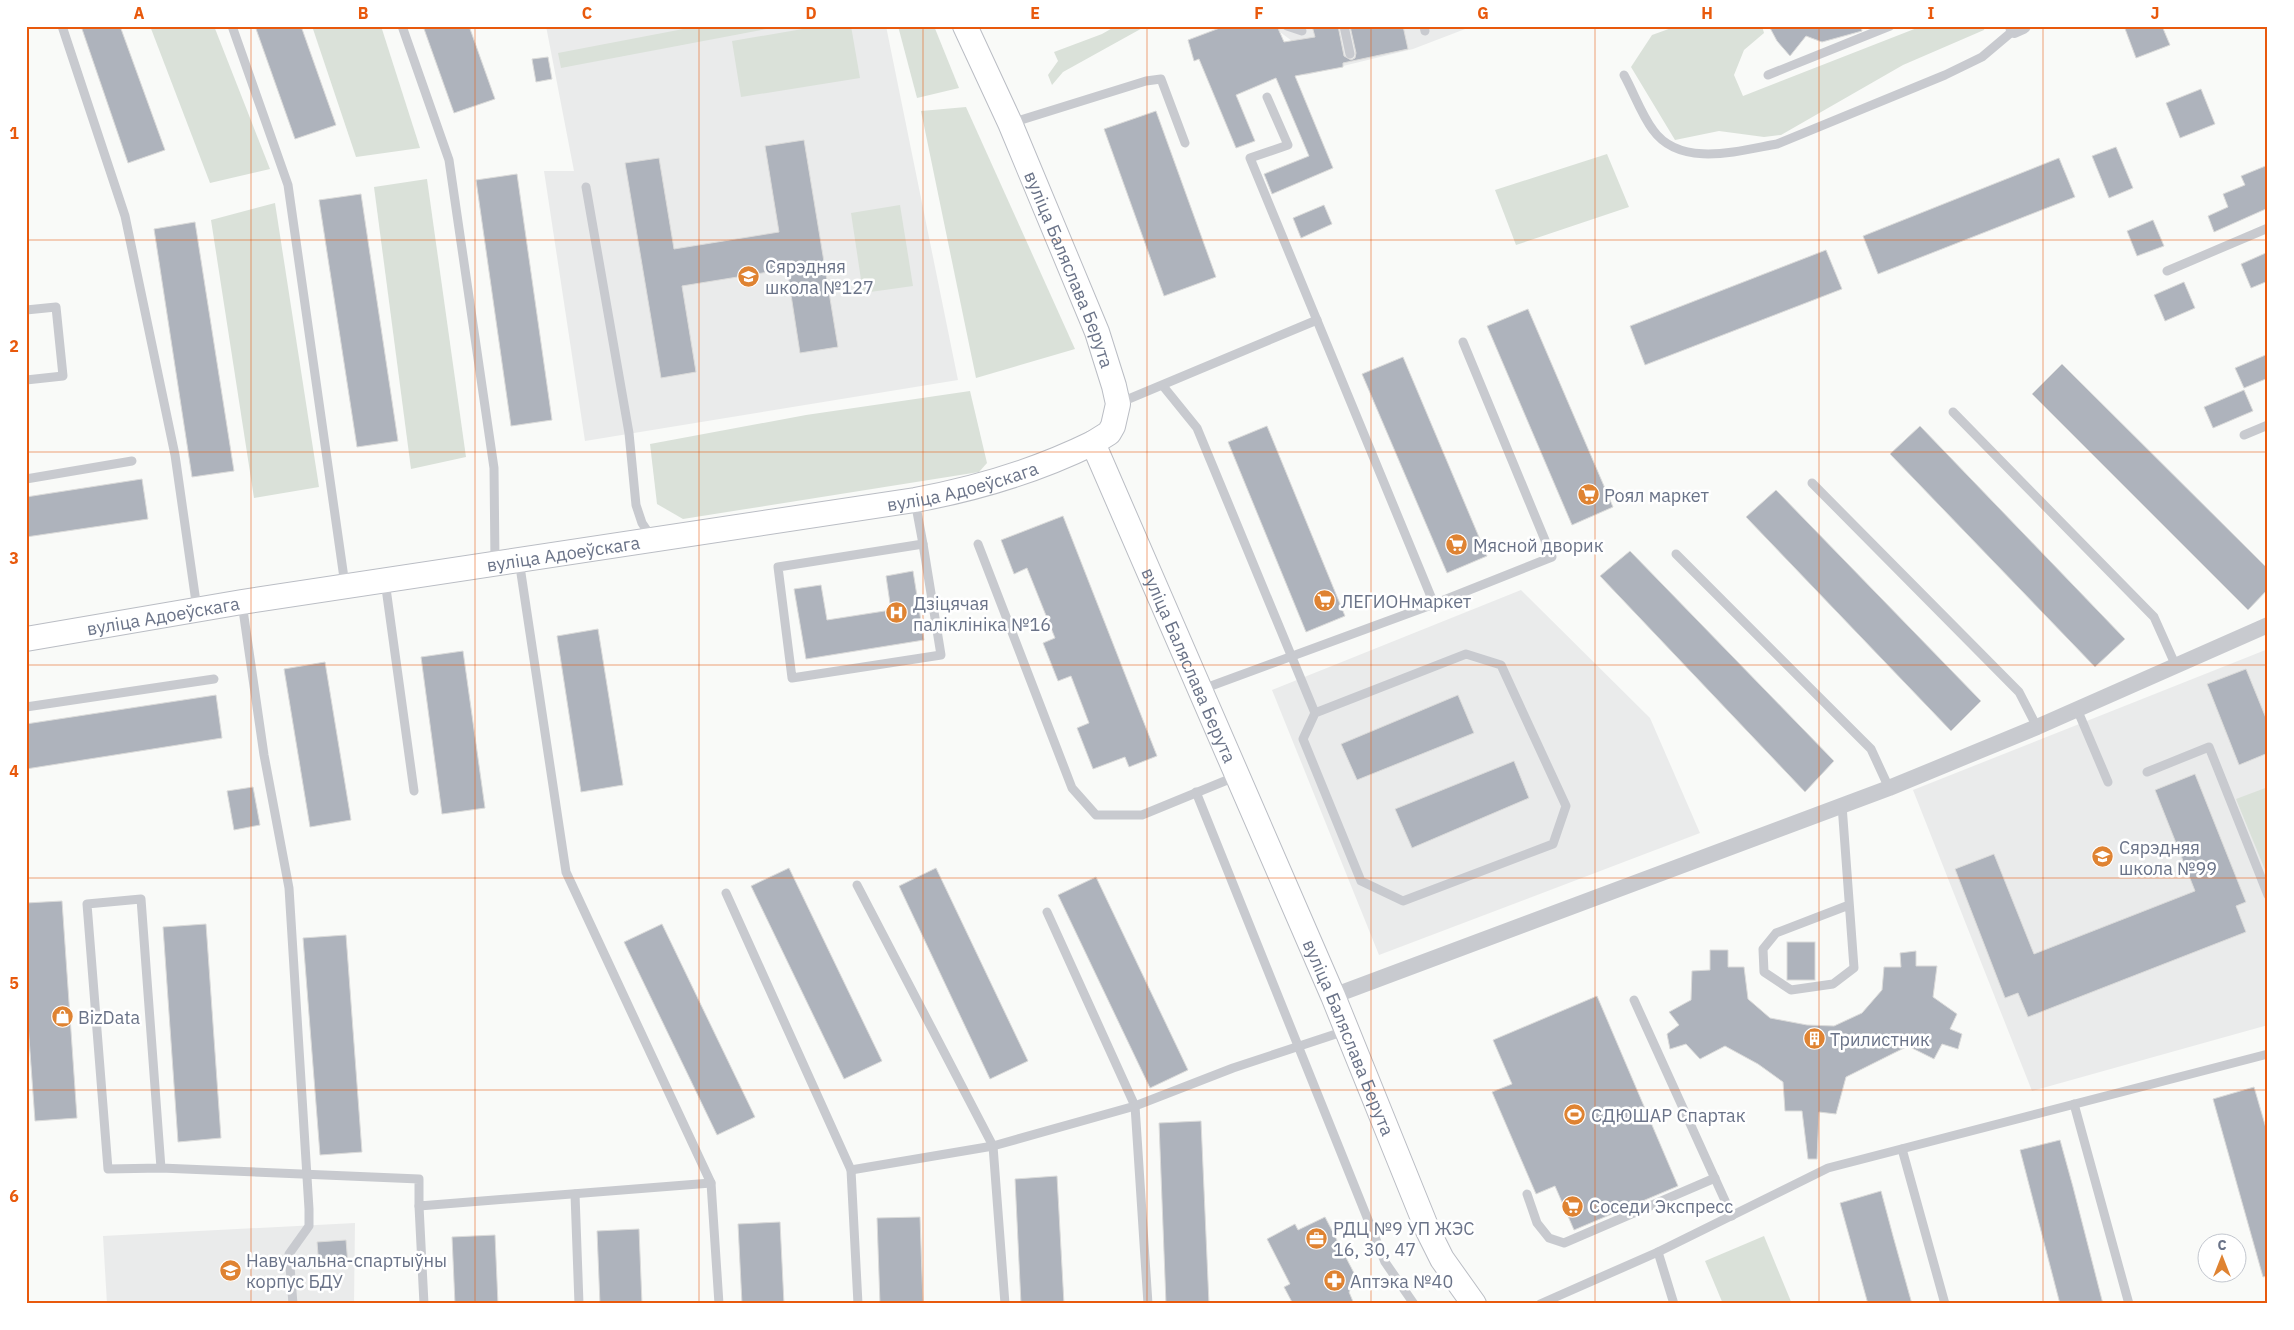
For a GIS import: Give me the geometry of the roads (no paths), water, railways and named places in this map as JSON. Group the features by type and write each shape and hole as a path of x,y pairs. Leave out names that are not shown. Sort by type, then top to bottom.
{"street":[{"name":"вуліца Баляслава Берута","path":"965,26 1010,124 1097,332 1118,404"},
{"path":"1093,443 1109,433 1113,426 1118,404"},
{"name":"вуліца Адоеўскага","path":"26,639 242,602 915,500 996,479 1069,455 1093,443"},
{"name":"вуліца Баляслава Берута","path":"1093,443 1333,996 1428,1230 1442,1259 1474,1304"},
{"path":"1333,996 1889,788 2077,709 2175,664 2268,625"}],"lane":[{"path":"62,26 125,216 175,455 197,610"},
{"path":"232,26 288,185 345,587"},
{"path":"402,26 449,160 494,468 495,564"},
{"path":"1287,26 1302,32"},
{"path":"1344,26 1350,54"},
{"path":"1768,75 1890,26"},
{"path":"1624,75 1653,131 1670,147 1695,154 1750,149 1777,144 1945,75 1982,57 2017,27"},
{"path":"1010,124 1146,81 1161,79 1185,143"},
{"path":"1267,97 1288,145 1250,158 1434,604"},
{"path":"586,186 629,433 636,505 642,523 652,539"},
{"path":"2167,271 2268,228"},
{"path":"26,310 56,307 63,376 26,380"},
{"path":"1118,404 1316,320"},
{"path":"1200,690 1434,604 1552,557 1463,342"},
{"path":"1163,386 1198,428 1315,713 1303,739 1361,881 1403,902 1553,844 1566,806 1501,665 1466,654 1315,713"},
{"path":"1953,412 2154,617 2175,664"},
{"path":"2244,435 2268,425"},
{"path":"26,479 132,461"},
{"path":"1812,483 2020,692 2037,726"},
{"path":"915,500 923,544 941,655 792,678 778,567 923,544"},
{"path":"978,544 1072,788 1096,815 1142,815 1237,776"},
{"path":"1676,554 1871,750 1889,788"},
{"path":"518,560 566,872 711,1183 719,1304"},
{"path":"385,581 414,791"},
{"path":"242,602 264,755 289,888 309,1226 289,1254 293,1304"},
{"path":"26,707 214,679"},
{"path":"2077,709 2108,782"},
{"path":"2147,772 2208,747 2268,895"},
{"path":"1196,792 1385,1262 1414,1304"},
{"path":"1842,805 1854,968 1833,984 1790,990 1764,972 1763,949 1776,932 1849,905"},
{"path":"856,885 993,1146 1005,1304"},
{"path":"726,893 851,1170 858,1304"},
{"path":"161,1168 142,899 87,904 108,1169 161,1168 418,1179 424,1304"},
{"path":"1047,912 1135,1106 1148,1304"},
{"path":"1634,1000 1732,1216"},
{"path":"851,1170 993,1146 1135,1106 1233,1068 1300,1048 1347,1031"},
{"path":"1540,1304 1658,1252 1828,1168 2074,1104 2267,1057"},
{"path":"2074,1104 2129,1304"},
{"path":"1902,1149 1945,1304"},
{"path":"1526,1194 1537,1223 1549,1238 1564,1243 1715,1178"},
{"path":"419,1206 711,1183"},
{"path":"575,1194 579,1304"},
{"path":"1658,1252 1674,1304"}],"place":[{"name":"Сярэдняя школа №127","path":"749,276"},
{"name":"Роял маркет","path":"1588,495"},
{"name":"Мясной дворик","path":"1457,545"},
{"name":"ЛЕГИОНмаркет","path":"1325,601"},
{"name":"Дзіцячая паліклініка №16","path":"897,613"},
{"name":"Сярэдняя школа №99","path":"2103,857"},
{"name":"BizData","path":"62,1017"},
{"name":"Трилистник","path":"1814,1039"},
{"name":"СДЮШАР Спартак","path":"1575,1115"},
{"name":"Соседи Экспресс","path":"1573,1206"},
{"name":"РДЦ №9 УП ЖЭС 16, 30, 47","path":"1317,1238"},
{"name":"Навучальна-спартыўны корпус БДУ","path":"230,1270"},
{"name":"Аптэка №40","path":"1334,1281"}]}
